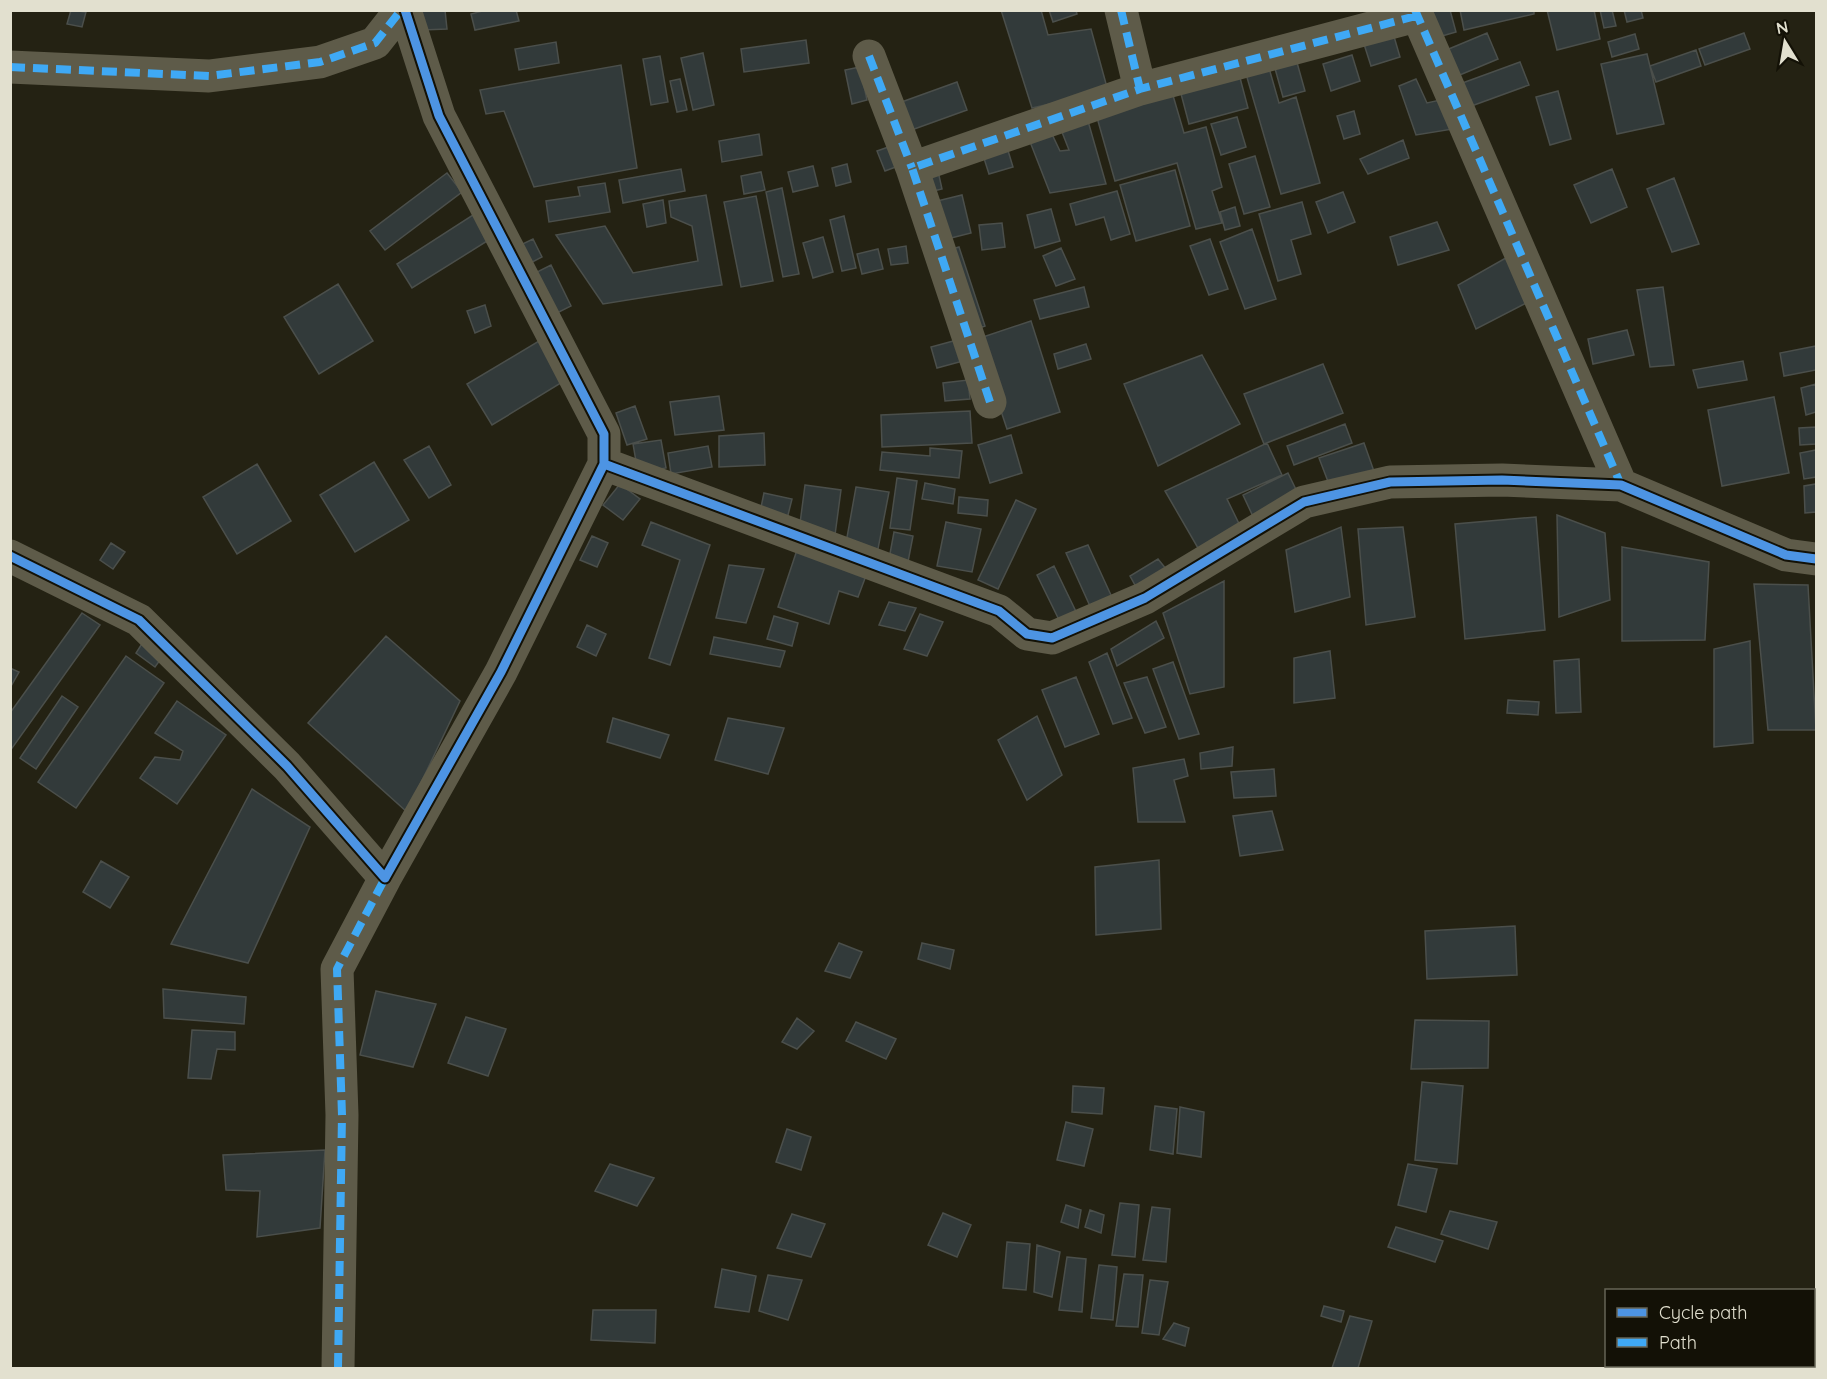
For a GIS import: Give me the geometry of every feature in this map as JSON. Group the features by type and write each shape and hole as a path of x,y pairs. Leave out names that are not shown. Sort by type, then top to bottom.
{"street":[{"path":"10,67 209,76 320,62 375,43 403,10"},
{"path":"338,1368 342,1115 337,969 501,672 604,464 604,434 439,116 403,10"},
{"path":"1121,10 1140,88"},
{"path":"912,168 1140,88 1415,13 1621,485"},
{"path":"869,56 912,168 990,402"},
{"path":"604,464 999,611 1027,634 1052,638 1145,598 1304,502 1390,482 1502,480 1621,485 1786,555 1816,560"},
{"path":"10,556 140,620 287,766 386,878"}],"building":[{"path":"71,10 86,12 82,27 67,24"},
{"path":"445,10 447,29 422,30 421,11"},
{"path":"486,10 516,10 519,21 475,30 471,14"},
{"path":"1001,10 1041,10 1048,35 1091,29 1108,91 1032,108"},
{"path":"1049,10 1076,10 1077,14 1053,22"},
{"path":"1427,10 1450,10 1456,32 1435,38"},
{"path":"1460,10 1534,10 1534,14 1464,30"},
{"path":"1547,10 1594,10 1600,39 1557,50"},
{"path":"1600,10 1612,10 1616,26 1604,28"},
{"path":"1624,10 1641,10 1643,18 1627,22"},
{"path":"1393,33 1400,57 1371,66 1363,41"},
{"path":"1487,33 1498,59 1455,77 1444,51"},
{"path":"1744,33 1750,49 1705,65 1699,49"},
{"path":"1635,34 1639,49 1612,57 1608,42"},
{"path":"806,40 809,63 744,72 741,49"},
{"path":"556,42 559,63 519,70 515,49"},
{"path":"1696,50 1701,66 1656,82 1650,66"},
{"path":"703,53 714,105 693,110 681,58"},
{"path":"1647,54 1664,124 1617,134 1601,64"},
{"path":"1352,55 1360,81 1331,91 1323,64"},
{"path":"660,56 668,102 651,105 643,59"},
{"path":"1296,59 1305,91 1283,97 1274,65"},
{"path":"1520,62 1529,85 1466,108 1457,85"},
{"path":"621,65 637,168 534,187 504,111 486,114 480,90"},
{"path":"860,67 867,100 852,104 845,70"},
{"path":"1269,68 1279,103 1296,97 1320,183 1281,194 1246,74"},
{"path":"1239,74 1248,108 1189,124 1180,90"},
{"path":"680,79 687,110 677,112 670,81"},
{"path":"1416,79 1427,103 1440,100 1453,129 1416,135 1399,86"},
{"path":"957,82 967,110 906,132 896,104"},
{"path":"1558,91 1571,139 1550,145 1536,97"},
{"path":"1172,92 1184,133 1206,127 1222,187 1212,191 1222,223 1196,229 1177,163 1115,181 1096,114"},
{"path":"1354,111 1360,134 1344,139 1337,116"},
{"path":"1237,117 1246,147 1221,155 1211,124"},
{"path":"1088,121 1106,184 1050,193 1027,134 1049,128 1060,151 1069,150 1060,127"},
{"path":"759,134 762,155 722,162 719,141"},
{"path":"1403,140 1409,158 1368,174 1360,159"},
{"path":"1006,144 1013,167 989,174 982,152"},
{"path":"894,145 901,165 885,171 877,151"},
{"path":"1255,156 1270,207 1244,214 1229,164"},
{"path":"847,164 851,182 836,186 832,168"},
{"path":"813,166 818,186 793,192 788,172"},
{"path":"681,169 685,191 623,203 619,180"},
{"path":"1612,169 1627,207 1591,223 1574,185"},
{"path":"1175,170 1190,226 1136,241 1120,185"},
{"path":"938,171 942,189 925,193 921,175"},
{"path":"761,172 765,190 744,194 741,176"},
{"path":"447,173 462,192 385,250 370,231"},
{"path":"1674,178 1699,244 1672,252 1647,189"},
{"path":"605,183 610,212 549,222 546,201 580,196 578,187"},
{"path":"782,188 799,274 783,277 766,192"},
{"path":"1117,191 1130,234 1111,240 1104,217 1076,225 1070,204"},
{"path":"1343,192 1355,222 1328,233 1316,202"},
{"path":"706,195 722,285 603,304 556,235 605,226 633,273 698,261 692,226 671,217 669,201"},
{"path":"962,195 971,233 943,240 933,202"},
{"path":"756,196 773,281 741,287 724,202"},
{"path":"663,200 666,223 647,227 643,204"},
{"path":"1302,202 1311,234 1291,240 1301,274 1278,281 1259,214"},
{"path":"1235,207 1240,226 1225,230 1220,212"},
{"path":"1051,209 1060,241 1035,248 1027,215"},
{"path":"476,213 492,238 412,288 397,264"},
{"path":"844,216 856,268 842,271 830,220"},
{"path":"1437,222 1449,250 1398,265 1390,237"},
{"path":"1002,223 1005,247 982,250 979,225"},
{"path":"1252,229 1276,299 1245,309 1220,242"},
{"path":"823,237 833,272 813,278 803,243"},
{"path":"533,239 542,257 521,268 512,249"},
{"path":"1210,239 1228,289 1209,295 1190,246"},
{"path":"906,246 908,263 891,265 888,249"},
{"path":"959,247 985,326 971,331 945,251"},
{"path":"1061,248 1075,279 1056,286 1043,256"},
{"path":"878,249 883,269 862,274 857,254"},
{"path":"1511,255 1532,300 1476,329 1458,285"},
{"path":"551,265 571,306 553,315 533,274"},
{"path":"338,284 373,341 319,374 284,317"},
{"path":"1084,287 1089,307 1040,319 1034,300"},
{"path":"1663,287 1674,365 1650,367 1637,290"},
{"path":"485,305 491,326 475,333 467,311"},
{"path":"1031,321 1060,412 1007,429 977,339"},
{"path":"1627,330 1634,355 1593,364 1588,339"},
{"path":"544,338 569,378 492,425 467,384"},
{"path":"957,340 963,361 937,368 931,347"},
{"path":"1086,344 1091,359 1058,369 1054,354"},
{"path":"1816,346 1816,370 1784,376 1780,353"},
{"path":"1202,355 1240,424 1158,466 1124,384"},
{"path":"1743,361 1747,380 1698,388 1693,370"},
{"path":"1323,364 1343,413 1264,444 1244,394"},
{"path":"968,380 970,399 945,401 943,383"},
{"path":"1816,384 1816,412 1806,415 1801,388"},
{"path":"719,396 724,430 675,435 670,402"},
{"path":"1774,397 1789,473 1722,486 1708,410"},
{"path":"635,406 647,439 627,445 616,413"},
{"path":"970,411 972,443 882,447 881,415"},
{"path":"1345,424 1352,443 1294,465 1287,446"},
{"path":"1816,427 1816,444 1800,445 1799,428"},
{"path":"764,433 765,465 719,467 719,436"},
{"path":"1011,435 1022,473 990,483 978,445"},
{"path":"661,440 666,468 638,473 633,444"},
{"path":"1267,443 1282,475 1227,499 1244,534 1202,555 1165,491"},
{"path":"1364,443 1376,477 1332,492 1319,458"},
{"path":"429,446 451,485 429,498 404,460"},
{"path":"708,446 712,467 671,474 668,453"},
{"path":"930,448 962,451 959,478 880,470 882,452 930,456"},
{"path":"1816,450 1816,477 1804,479 1800,453"},
{"path":"374,462 409,520 355,552 320,495"},
{"path":"257,464 291,521 237,554 203,497"},
{"path":"1288,473 1302,502 1256,523 1243,495"},
{"path":"897,478 917,481 910,530 890,528"},
{"path":"925,483 955,489 953,504 922,499"},
{"path":"620,484 640,499 623,520 603,505"},
{"path":"1816,484 1816,512 1805,513 1804,486"},
{"path":"805,485 841,490 835,535 799,531"},
{"path":"856,487 889,492 878,549 846,543"},
{"path":"764,493 792,499 787,519 760,512"},
{"path":"959,497 988,500 987,516 958,513"},
{"path":"1016,500 1036,509 998,589 978,580"},
{"path":"1557,515 1605,533 1610,600 1559,617"},
{"path":"1536,517 1545,630 1465,639 1455,524"},
{"path":"651,522 710,545 670,665 649,658 680,560 642,545"},
{"path":"946,522 981,529 972,572 937,566"},
{"path":"1341,527 1350,597 1295,612 1286,550"},
{"path":"1403,527 1415,617 1366,625 1358,529"},
{"path":"894,532 913,536 908,562 889,559"},
{"path":"592,536 608,543 597,567 580,560"},
{"path":"111,543 125,552 113,569 100,560"},
{"path":"1088,545 1116,606 1094,615 1066,553"},
{"path":"1622,547 1709,562 1705,640 1622,641"},
{"path":"797,550 867,573 858,597 839,591 829,624 778,607"},
{"path":"1158,559 1171,575 1141,596 1130,576"},
{"path":"729,565 764,569 746,623 716,618"},
{"path":"1054,566 1081,622 1064,630 1037,575"},
{"path":"1224,581 1224,687 1190,694 1163,613"},
{"path":"1754,584 1808,585 1816,730 1768,730"},
{"path":"889,602 916,608 905,631 879,625"},
{"path":"82,613 100,625 10,751 10,713"},
{"path":"920,614 943,622 927,656 904,649"},
{"path":"774,616 798,623 792,646 767,639"},
{"path":"1156,621 1164,638 1117,666 1111,649"},
{"path":"587,625 606,634 596,656 577,647"},
{"path":"386,636 460,701 407,812 308,723"},
{"path":"714,637 785,651 780,667 710,654"},
{"path":"1750,641 1753,743 1714,747 1714,649"},
{"path":"143,642 163,656 155,667 136,653"},
{"path":"1330,651 1335,698 1294,703 1294,658"},
{"path":"1107,653 1132,718 1113,724 1089,662"},
{"path":"126,656 164,683 76,808 38,782"},
{"path":"1579,659 1581,712 1556,713 1554,661"},
{"path":"1173,662 1199,734 1179,739 1153,669"},
{"path":"10,668 19,672 10,688"},
{"path":"1076,677 1099,734 1065,747 1042,690"},
{"path":"1147,677 1166,727 1145,733 1124,683"},
{"path":"62,696 78,707 36,769 20,758"},
{"path":"1508,700 1539,702 1538,715 1507,713"},
{"path":"177,701 226,735 177,804 140,778 155,757 180,760 183,751 155,733"},
{"path":"1037,716 1062,775 1027,800 998,740"},
{"path":"613,718 669,735 660,758 607,742"},
{"path":"728,718 784,728 768,774 715,760"},
{"path":"1233,747 1232,766 1201,769 1200,753"},
{"path":"1184,759 1188,776 1174,780 1185,822 1138,822 1133,768"},
{"path":"1274,769 1276,796 1234,798 1231,772"},
{"path":"252,789 310,827 248,963 171,944"},
{"path":"1272,811 1283,850 1240,856 1233,816"},
{"path":"1159,860 1161,929 1096,935 1095,867"},
{"path":"101,861 129,877 110,908 83,892"},
{"path":"1515,926 1517,975 1427,979 1425,931"},
{"path":"839,943 862,952 850,978 825,971"},
{"path":"922,943 954,950 950,969 918,959"},
{"path":"163,989 246,997 244,1024 164,1018"},
{"path":"376,991 436,1004 413,1067 360,1055"},
{"path":"466,1017 506,1029 488,1076 448,1063"},
{"path":"797,1018 814,1031 797,1049 782,1042"},
{"path":"1415,1020 1489,1021 1488,1068 1411,1069"},
{"path":"856,1022 896,1039 886,1059 846,1041"},
{"path":"192,1030 235,1032 235,1050 217,1049 211,1079 188,1078"},
{"path":"1422,1082 1463,1086 1457,1164 1415,1160"},
{"path":"1073,1086 1104,1088 1102,1114 1072,1112"},
{"path":"1155,1106 1177,1109 1173,1154 1150,1150"},
{"path":"1180,1107 1204,1112 1201,1157 1177,1153"},
{"path":"1066,1122 1093,1129 1084,1166 1057,1160"},
{"path":"787,1129 811,1137 801,1170 776,1162"},
{"path":"325,1150 320,1228 257,1237 260,1191 226,1190 223,1155"},
{"path":"610,1164 654,1178 637,1206 595,1191"},
{"path":"1408,1164 1437,1169 1426,1212 1398,1205"},
{"path":"1120,1203 1139,1205 1135,1257 1112,1255"},
{"path":"1066,1205 1081,1210 1078,1228 1061,1222"},
{"path":"1152,1207 1170,1209 1166,1262 1143,1260"},
{"path":"1090,1210 1104,1215 1101,1233 1085,1227"},
{"path":"1450,1211 1497,1222 1488,1249 1441,1234"},
{"path":"943,1213 971,1225 957,1257 928,1245"},
{"path":"792,1214 825,1224 811,1257 777,1248"},
{"path":"1396,1227 1443,1241 1435,1262 1388,1247"},
{"path":"1007,1242 1030,1244 1026,1290 1003,1288"},
{"path":"1037,1245 1060,1252 1052,1297 1034,1292"},
{"path":"1067,1257 1086,1259 1082,1312 1059,1310"},
{"path":"1099,1265 1117,1267 1113,1320 1091,1318"},
{"path":"722,1269 756,1276 749,1312 715,1307"},
{"path":"1124,1274 1143,1275 1138,1327 1116,1326"},
{"path":"768,1275 802,1280 788,1320 759,1311"},
{"path":"1150,1280 1168,1282 1159,1335 1142,1333"},
{"path":"1324,1306 1344,1311 1341,1322 1321,1316"},
{"path":"593,1310 656,1310 655,1343 591,1340"},
{"path":"1350,1316 1372,1321 1358,1368 1332,1368"},
{"path":"1174,1323 1189,1328 1185,1346 1163,1339"}],"marked path":[{"path":"10,67 209,76 320,62 375,43 401,10"},
{"path":"1121,10 1140,89"},
{"path":"1415,10 1621,485"},
{"path":"990,402 912,168 1140,89 1416,16"},
{"path":"869,56 912,168"},
{"path":"338,1368 342,1115 337,969 385,878"}],"cycle path":[{"path":"405,10 439,116 604,434 604,464 999,611 1027,634 1052,638 1145,598 1304,502 1390,482 1502,480 1621,485 1786,555 1816,559"},
{"path":"10,556 139,620 287,766 385,878 501,672 604,464"}]}
